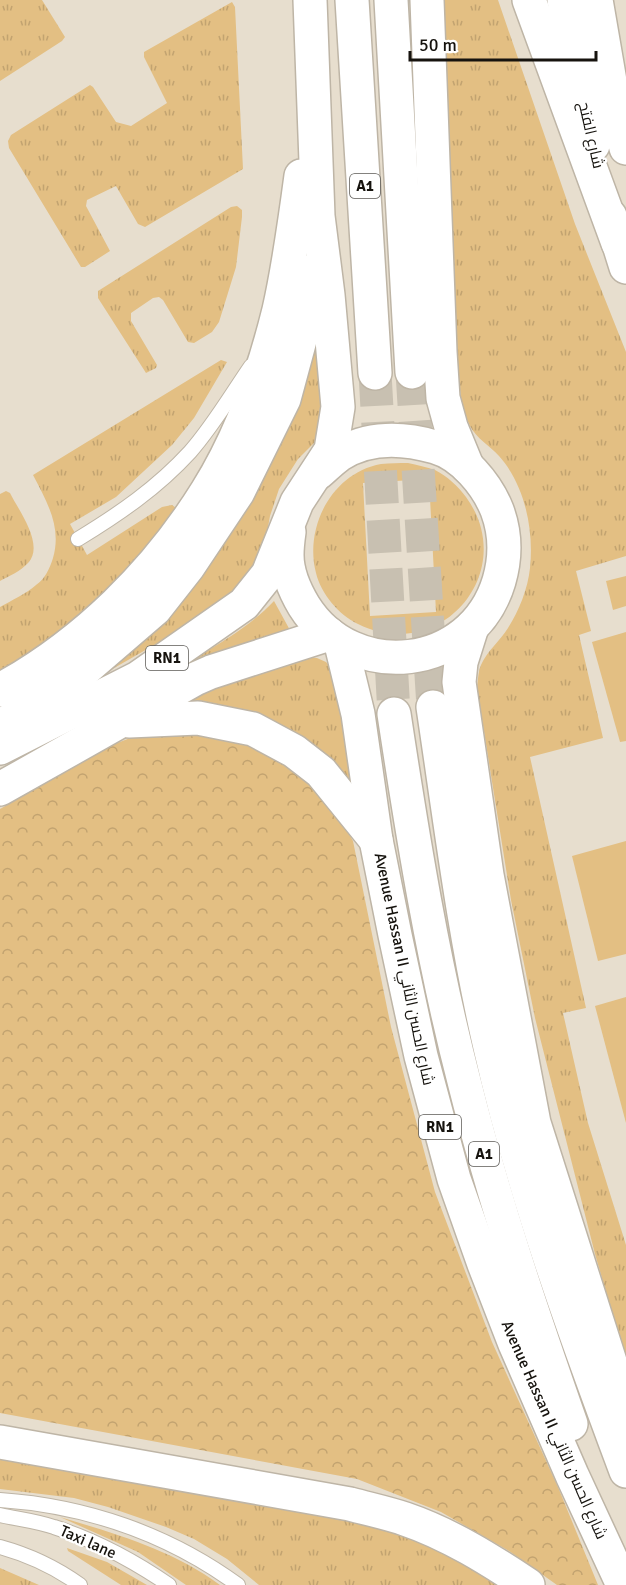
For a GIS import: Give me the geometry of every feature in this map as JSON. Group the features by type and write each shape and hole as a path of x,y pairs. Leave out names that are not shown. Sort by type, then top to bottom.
{"main road":[{"path":"310,0 318,216 338,407 331,450 297,502 290,521 287,556 295,591 314,621 335,639 367,655 395,658 423,655 450,644 472,627 494,598 504,563 503,527 490,494 467,466 451,428 444,398 440,352 427,0"},
{"name":"A1","path":"352,0 375,373"},
{"name":"A1","path":"391,0 412,372"},
{"path":"529,0 622,255"},
{"name":"شارع الفتح","path":"564,0 594,151 622,255"},
{"name":"شارع الفتح","path":"596,0 612,93 626,148"},
{"path":"0,690 46,663 117,603 148,571 190,518 208,490 248,407 279,310 292,248 313,76"},
{"path":"0,727 76,677 155,609 188,567 238,492 284,399 307,314 318,216"},
{"path":"314,476 340,454 372,442 406,440 439,448 467,466"},
{"name":"RN1","path":"0,748 138,678 244,604 268,574 290,521"},
{"path":"472,627 461,662 459,682 487,875 513,1017 534,1123 626,1412"},
{"path":"0,789 195,679 211,672 335,639"},
{"name":"Avenue Hassan II شارع الحسن الثاني","path":"335,639 358,714 376,840 421,1056 454,1179 515,1344 623,1585"},
{"name":"A1","path":"433,707 466,919 490,1047 532,1203 626,1471"},
{"name":"A1","path":"394,714 416,856 441,987 465,1086 498,1204 538,1330 626,1580"},
{"path":"121,722 191,718 254,729 294,751 321,772 376,840"},
{"path":"0,1443 350,1504 404,1519 453,1539 528,1585"}],"lane":[{"path":"78,539 120,514 155,487 190,452 253,364 279,310"},
{"path":"0,1500 79,1511 137,1530 184,1549 238,1585"},
{"name":"Taxi lane","path":"0,1515 53,1526 95,1543 170,1585"},
{"path":"0,1546 26,1554 80,1585"}],"green space":[{"path":"0,0 42,0 65,37 0,81"},
{"path":"444,0 498,0 575,224 626,352 626,556 576,571 591,631 579,635 603,738 530,757 586,1008 563,1013 588,1123 626,1245 626,1361 595,1254 535,1018 511,900 477,688 481,665 508,628 522,599 530,568 531,553 526,509 515,480 499,456 473,430 464,412 461,396 457,364"},
{"path":"232,2 235,7 243,169 145,227 138,224 116,186 87,200 86,206 110,251 85,267 81,267 9,148 8,141 11,135 90,85 116,122 131,126 167,103 144,57 144,52"},
{"path":"237,206 242,210 242,217 236,267 219,322 212,332 194,343 188,342 159,297 153,298 131,313 131,321 157,365 156,368 146,373 98,298 98,291 231,207"},
{"path":"320,320 323,387 320,433 314,443 298,459 279,489 270,516 265,544 243,589 163,640 53,703"},
{"path":"221,360 227,362 194,418 172,445 116,497 70,524 87,555 162,507 172,505 179,510 124,580 0,679 0,607 42,580 50,566 55,547 56,536 52,515 33,475"},
{"path":"408,463 435,470 448,478 466,497 480,525 484,554 477,581 463,604 443,621 417,632 389,633 358,624 332,603 318,581 313,555 314,538 318,521 326,505 348,478 364,469 381,464","holes":["429,479 436,612 370,616 363,483"]},
{"path":"6,491 10,493 29,528 34,547 28,563 0,581 0,494"},
{"path":"626,576 626,606 613,610 606,581"},
{"path":"274,601 291,632 138,689 244,627"},
{"path":"626,632 626,741 620,742 592,642"},
{"path":"307,657 326,662 340,677 356,800 170,707 198,692"},
{"path":"191,729 247,742 270,752 285,762 312,784 335,812 353,841 391,1027 435,1192 492,1342 558,1487 598,1585 557,1585 509,1551 441,1512 357,1479 0,1413 0,809 112,745 151,730"},
{"path":"626,841 626,954 598,961 572,856"},
{"path":"626,997 626,1123 595,1006"},
{"path":"0,1459 140,1481 371,1525 420,1540 502,1585 259,1585 227,1559 194,1539 166,1527 74,1498 0,1489"},
{"path":"60,1517 143,1544 183,1562 220,1585 186,1585 138,1552"},
{"path":"67,1548 107,1562 147,1585 121,1585 68,1551"},
{"path":"0,1568 39,1585 0,1585"}],"tunnel":[{"path":"412,372 433,707"},
{"path":"375,373 394,714"}]}
